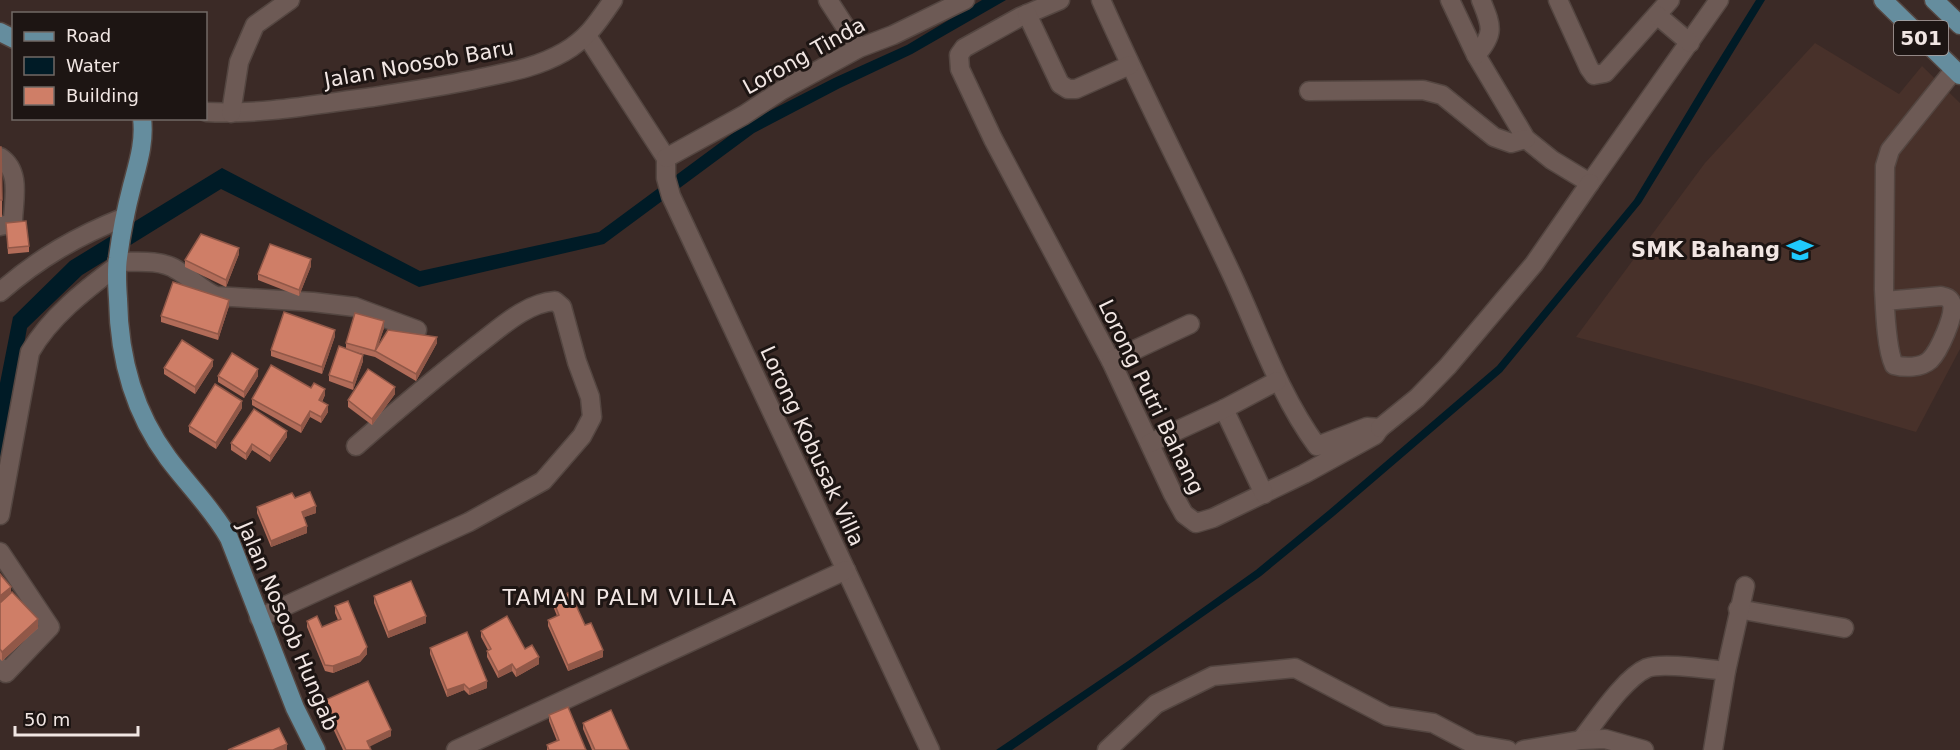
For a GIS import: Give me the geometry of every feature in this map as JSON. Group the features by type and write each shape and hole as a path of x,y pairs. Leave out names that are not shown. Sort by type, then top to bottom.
{"main road":[{"name":"501","path":"1883,0 1957,72"},
{"name":"501","path":"1934,0 1960,25"},
{"name":"Jalan Nosoob Hungab","path":"142,120 144,135 142,151 124,222 117,262 120,339 135,399 155,440 219,520 233,547 295,708 316,750"}],"street":[{"path":"231,114 239,62 255,25 290,0"},
{"name":"Jalan Noosob Baru","path":"207,112 231,114 316,105 434,88 522,70 564,52 587,36 613,0"},
{"path":"828,0 859,48"},
{"name":"Lorong Tinda","path":"666,158 859,48 893,35 965,0"},
{"name":"Lorong Putri Bahang","path":"1060,0 1027,14 964,48 959,55 960,69 1003,158 1111,361 1184,514 1196,523 1213,518 1264,494 1375,435 1380,428 1417,398 1448,366 1534,264 1719,0"},
{"path":"1101,0 1252,317 1277,381 1327,462"},
{"path":"1450,0 1476,55 1526,138 1552,160 1590,183"},
{"path":"1476,55 1490,34 1489,21 1481,0"},
{"path":"1558,0 1594,75 1605,73 1670,0"},
{"path":"1027,14 1060,84 1068,89 1076,89 1130,65"},
{"path":"1657,15 1690,42"},
{"path":"587,36 666,158"},
{"path":"1885,301 1941,297 1951,301 1953,306 1950,321 1930,361 1917,366 1903,367 1894,365 1891,359 1885,301 1885,166 1890,150 1957,72"},
{"path":"1309,92 1433,91 1442,95 1494,137 1510,143 1526,138"},
{"path":"0,157 9,164 14,178 13,220 10,224 0,226"},
{"name":"Lorong Kobusak Villa","path":"666,158 666,178 671,196 930,750"},
{"path":"0,292 58,248 91,231 124,222"},
{"path":"0,515 30,352 44,331 117,262 168,265 176,268 201,288 216,296 355,307 417,330"},
{"path":"259,618 469,522 543,481 582,436 592,417 590,397 577,362 562,307 555,301 544,302 514,317 446,369 356,446"},
{"path":"1111,361 1190,324"},
{"path":"1150,443 1277,381"},
{"path":"1224,408 1264,494"},
{"path":"1317,446 1367,427 1380,428"},
{"path":"0,552 50,627 6,673 0,667"},
{"path":"456,750 846,570"},
{"path":"1713,750 1718,710 1738,609 1745,586"},
{"path":"1738,609 1844,628"},
{"path":"1581,740 1630,678 1648,667 1669,666 1726,671"},
{"path":"1107,750 1156,704 1213,676 1295,668 1388,716 1433,723 1473,744 1509,750"},
{"path":"1523,750 1581,740 1605,739 1644,750"}],"shaded area":[{"name":"SMK Bahang","path":"1815,43 1899,94 1922,66 1960,103 1960,349 1916,432 1755,385 1576,337 1705,163"}],"water":[{"path":"982,0 1006,0 912,54 754,133 604,244 419,287 221,189 82,275 27,328 0,476 0,383 13,317 70,261 222,168 420,271 599,232 748,122 834,78 907,45"},
{"path":"1756,0 1765,0 1641,203 1502,372 1261,576 1012,750 996,750 1128,661 1256,570 1497,366 1634,200"}],"building":[{"path":"1,147 2,200 0,200"},
{"path":"26,221 29,246 8,248 6,223"},
{"path":"201,234 239,248 226,280 185,260"},
{"path":"270,244 311,259 299,290 258,274"},
{"path":"173,282 229,300 218,334 161,316"},
{"path":"284,312 335,330 322,367 271,350"},
{"path":"355,313 384,321 375,351 346,343"},
{"path":"388,330 437,337 416,374 375,351"},
{"path":"182,340 213,360 195,387 164,368"},
{"path":"339,346 363,355 353,383 329,375"},
{"path":"232,353 258,369 244,392 218,376"},
{"path":"271,365 311,388 314,383 325,389 319,400 328,405 321,417 310,411 301,426 252,399"},
{"path":"368,369 395,387 372,419 348,400"},
{"path":"215,384 242,401 216,443 189,426"},
{"path":"254,409 287,431 270,456 252,444 246,454 231,443"},
{"path":"310,492 316,506 302,512 307,526 271,541 257,507 292,493 295,498"},
{"path":"0,574 11,587 0,596"},
{"path":"411,581 426,616 388,632 374,596"},
{"path":"12,592 38,619 2,652 0,649 0,603"},
{"path":"570,592 585,625 591,623 603,650 568,665 548,620 559,615 553,600"},
{"path":"348,601 367,647 360,656 333,666 325,665 307,621 317,616 322,627 341,619 335,606"},
{"path":"507,616 525,649 532,645 539,657 516,670 512,664 498,672 487,651 491,649 481,631"},
{"path":"467,632 487,681 469,689 464,684 447,690 430,648"},
{"path":"368,681 391,730 367,741 371,750 346,750 323,701"},
{"path":"568,707 586,750 549,750 547,745 559,740 549,715"},
{"path":"611,710 629,750 595,750 583,723"},
{"path":"279,728 287,744 273,750 228,750"}],"place":[{"name":"SMK Bahang","path":"1800,250"}],"district":[{"name":"TAMAN PALM VILLA","path":"620,597"}]}
